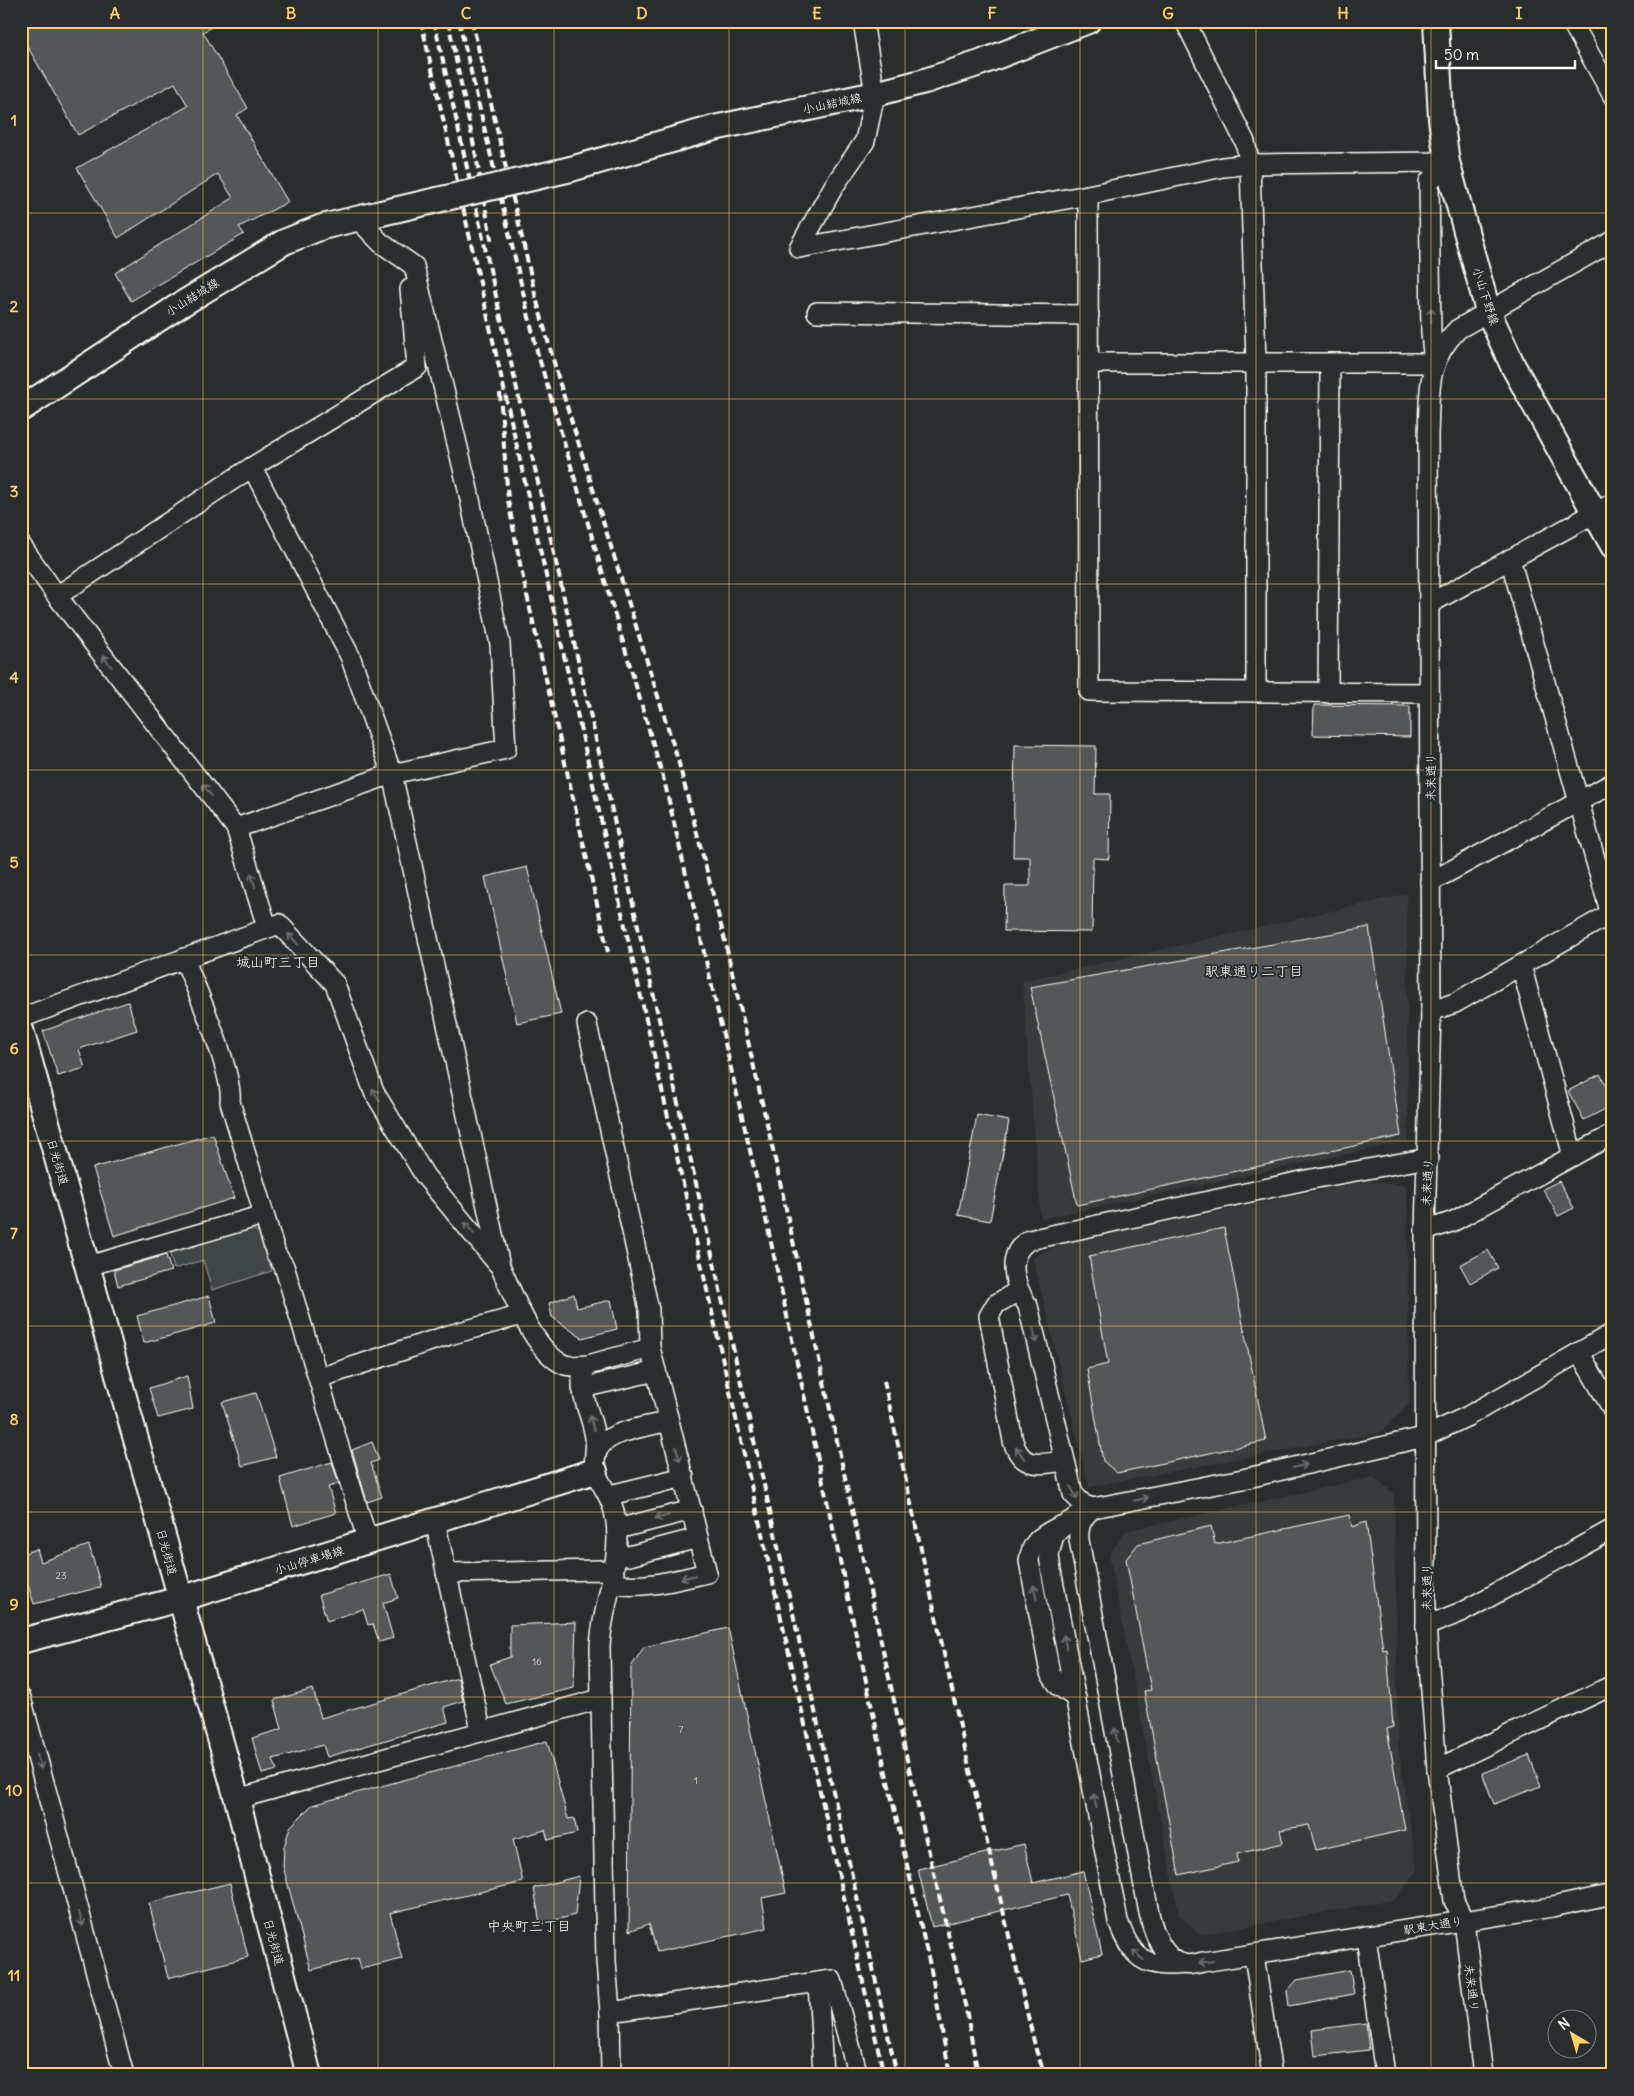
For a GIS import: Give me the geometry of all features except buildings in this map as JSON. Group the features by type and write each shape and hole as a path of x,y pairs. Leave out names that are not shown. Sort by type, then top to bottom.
{"main road":[{"name":"小山結城線","path":"21,410 168,312 284,242 322,227 570,169 714,128 876,94 980,64 1088,21"},
{"name":"小山下野線","path":"1436,21 1440,119 1447,162 1488,311 1513,366 1604,508 1613,546"},
{"name":"日光街道","path":"21,1030 237,1799 309,2075"},
{"name":"小山停車場線","path":"21,1641 180,1599 595,1471"}],"street":[{"path":"863,21 876,94 865,141 834,186 799,248 1088,195 1224,167 1250,164 1447,162"},
{"path":"1185,21 1245,142 1250,164 1256,363 1256,692"},
{"path":"1571,21 1613,96"},
{"path":"1090,362 1434,363 1431,333 1429,182 1447,162"},
{"path":"1088,195 1090,362 1089,691 1429,693"},
{"path":"236,828 392,774 506,749 500,644 467,485 414,266 380,243 367,216"},
{"name":"未来通り","path":"1483,2075 1464,1921 1454,1901 1436,1769 1426,1626 1424,1437 1425,1231 1429,1158 1431,1011 1428,436 1430,384 1434,363 1443,344 1458,329 1613,240"},
{"path":"57,596 252,467 418,367 409,278 414,266"},
{"path":"817,312 1089,315"},
{"path":"1328,693 1330,363"},
{"path":"252,467 350,656 392,774 500,1266 522,1316 546,1351 565,1365 588,1365 650,1348"},
{"path":"1429,604 1604,508"},
{"path":"21,545 57,596 236,828 267,927"},
{"path":"1431,1011 1455,1003 1521,965 1612,918 1510,560"},
{"path":"1430,882 1613,783"},
{"path":"21,1018 279,924 335,984 374,1092 426,1176 500,1266"},
{"path":"184,958 220,1054 232,1092 230,1102 264,1215 276,1254 284,1266 368,1542"},
{"path":"1521,965 1573,1156"},
{"path":"587,1024 649,1310 650,1348 707,1572 661,1583 628,1586 614,1570"},
{"path":"1425,1231 1454,1222 1613,1134"},
{"path":"1429,1158 1306,1180 1029,1240 1021,1244 1014,1260 1018,1291 1028,1306 1073,1494 1084,1505 1093,1508 1243,1479 1424,1437 1468,1416 1613,1333"},
{"path":"88,1266 264,1215"},
{"path":"1018,1291 996,1304 989,1316 1013,1440 1020,1457 1028,1462 1039,1464 1064,1461"},
{"path":"319,1378 449,1335 522,1316"},
{"path":"1579,1352 1613,1410"},
{"path":"588,1365 582,1374 582,1388 596,1439 595,1471 610,1495 617,1528 614,1570 600,1627 606,1961 610,2012 611,2075"},
{"path":"582,1388 656,1371"},
{"path":"595,1471 596,1451 605,1440 616,1435 669,1421"},
{"path":"610,1495 684,1477"},
{"path":"1093,1508 1080,1522 1079,1540 1149,1913 1159,1942 1170,1956 1184,1964"},
{"name":"駅東大通り","path":"1093,1508 1067,1523 1054,1535 1049,1555 1118,1921 1125,1940 1136,1955 1148,1963 1167,1966 1184,1964 1254,1955 1464,1921 1613,1894"},
{"path":"617,1528 692,1510"},
{"path":"435,1521 481,1730"},
{"path":"1426,1626 1464,1612 1613,1529"},
{"path":"446,1573 614,1570 629,1556 698,1538"},
{"path":"1436,1769 1613,1685"},
{"path":"21,1698 124,2075"},
{"path":"237,1799 481,1730 600,1699"},
{"path":"1366,1936 1385,2075"},
{"path":"1254,1955 1272,2075"},
{"path":"610,2012 832,1980 858,2075"},
{"path":"818,1982 823,2075"}],"shaded area":[{"path":"1407,894 1408,1141 1041,1219 1022,981"},
{"path":"1367,1181 1407,1186 1409,1404 1381,1432 1089,1487 1033,1258 1056,1245"},
{"path":"248,1226 261,1234 272,1271 212,1290 203,1260 174,1269 169,1251"},
{"path":"1373,1477 1394,1493 1398,1745 1417,1870 1396,1899 1200,1935 1179,1915 1109,1555 1125,1531"}],"railway":[{"path":"421,21 884,2075"},
{"path":"434,21 897,2075"},
{"path":"448,21 492,244"},
{"path":"459,21 537,351 665,784 767,1224 886,1773 931,1970 950,2075"},
{"path":"472,21 536,298 560,384 678,760 724,937 773,1150 908,1764 966,2009 978,2075"},
{"path":"500,393 508,500 521,569 608,952"},
{"path":"884,1381 967,1758 1036,2050 1045,2075"}],"district":[{"name":"城山町三丁目","path":"278,962"},
{"name":"駅東通り二丁目","path":"1254,971"},
{"name":"中央町三丁目","path":"529,1926"}]}
